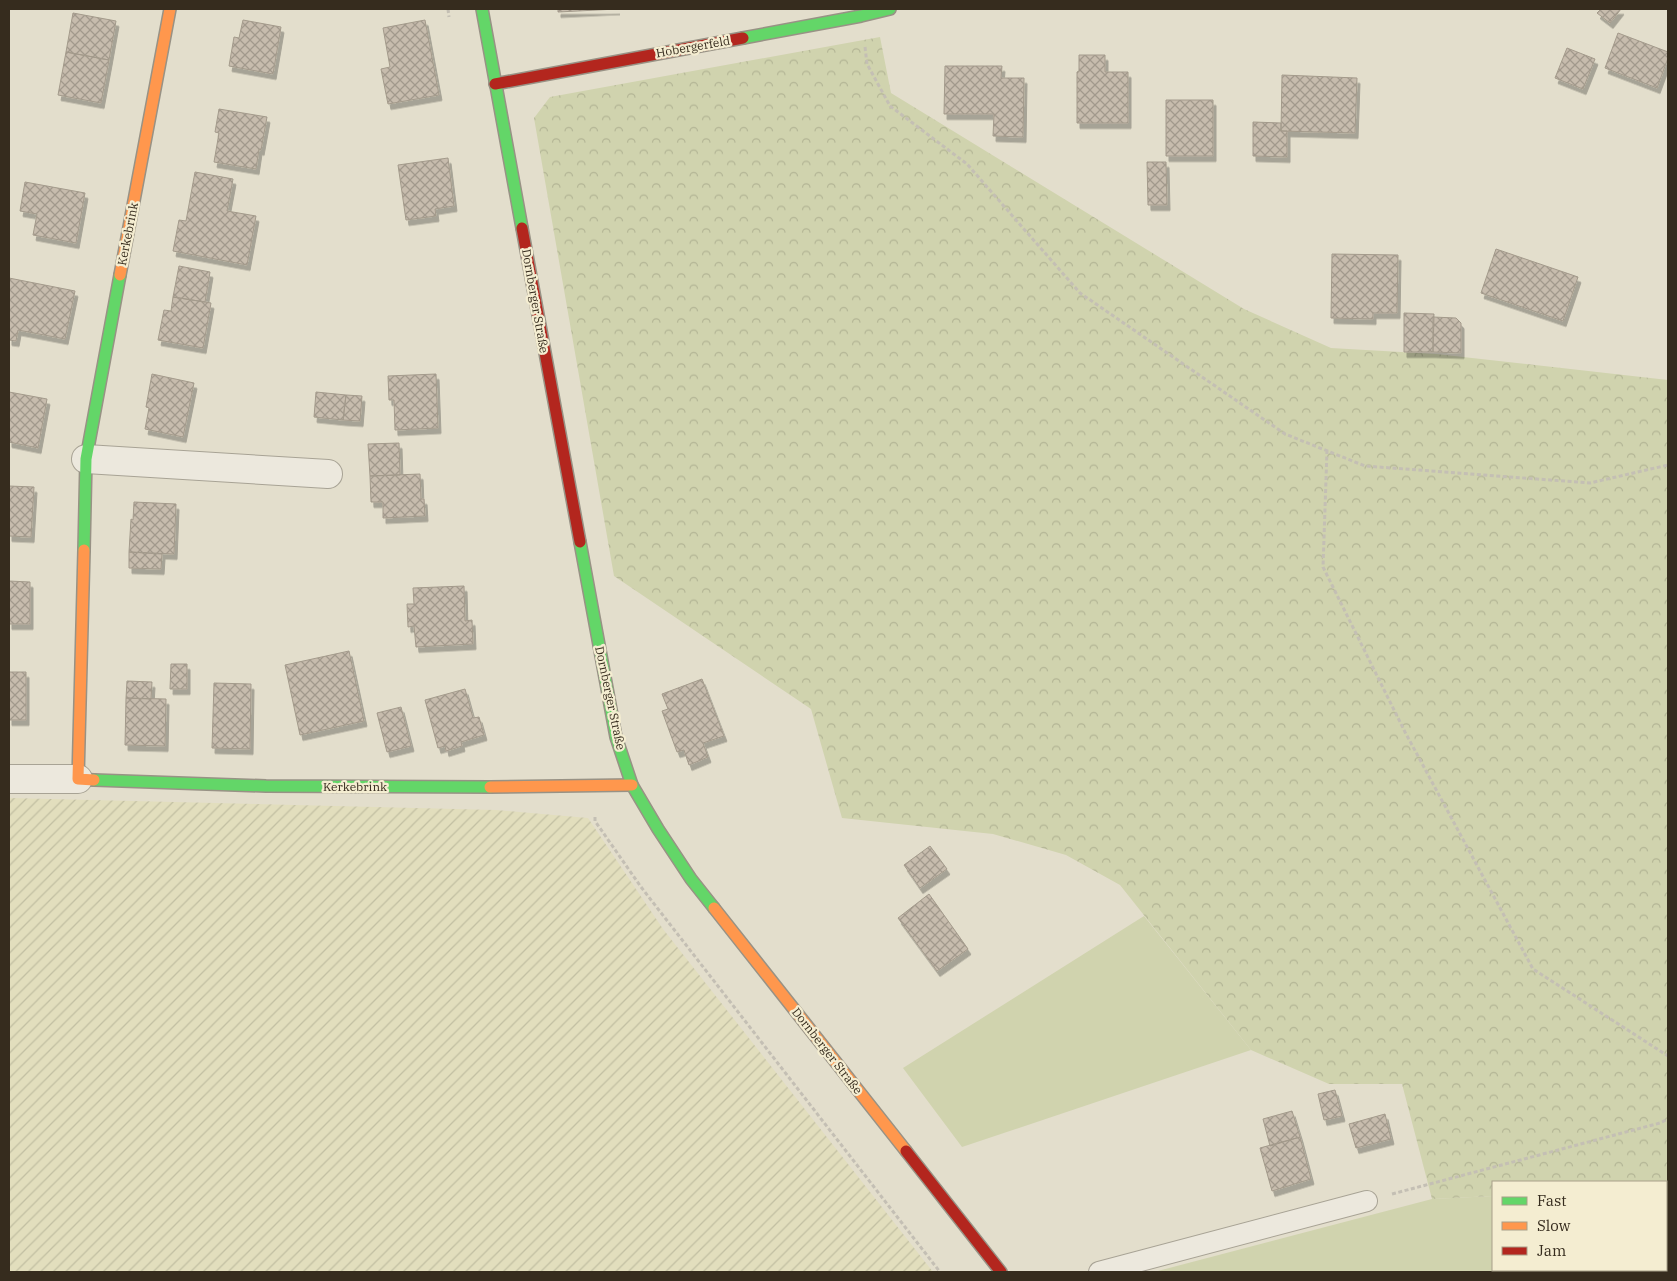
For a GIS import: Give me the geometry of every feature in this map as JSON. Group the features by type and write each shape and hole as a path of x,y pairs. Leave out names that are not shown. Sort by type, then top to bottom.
{"street":[{"name":"Kerkebrink","path":"78,780 86,459 170,9"},
{"name":"Dornberger Straße","path":"482,9 616,737 632,785 691,879 1001,1272"},
{"name":"Hobergerfeld","path":"495,84 890,9"},
{"path":"86,459 328,474"},
{"name":"Kerkebrink","path":"9,778 202,785 327,787 480,788 632,785"}],"lane":[{"path":"1099,1272 1367,1201"}],"path":[{"path":"861,16 868,64 890,106 967,164 1080,293 1285,434 1365,466 1590,483 1668,465"},
{"path":"1326,450 1323,567 1405,732 1533,969 1668,1056"},
{"path":"1367,1201 1660,1123 1668,1119"}],"shaded area":[{"path":"9,798 496,810 588,818 663,929 933,1272 9,1272"}],"green space":[{"path":"880,37 891,93 1244,309 1331,348 1436,354 1668,380 1668,1260 1667,1181 1492,1181 1492,1196 1432,1199 1402,1084 1329,1084 1251,1050 1120,885 1066,855 993,834 842,818 811,709 614,576 534,118 550,97"},
{"path":"1144,916 1251,1050 962,1147 903,1068"},
{"path":"1492,1196 1492,1271 1667,1271 1667,1259 1668,1272 1154,1272 1432,1199"}],"building":[{"path":"558,9 617,9 558,12"},
{"path":"1601,9 1621,9 1610,23 1597,13"},
{"path":"73,13 116,21 109,60 66,52"},
{"path":"243,20 281,27 273,74 229,66 234,37 239,38"},
{"path":"425,20 439,95 388,104 381,69 390,67 383,28"},
{"path":"1618,33 1668,52 1668,58 1657,88 1605,68"},
{"path":"1567,48 1595,59 1583,89 1555,78"},
{"path":"66,52 109,60 101,103 58,95"},
{"path":"1079,55 1105,55 1105,72 1128,72 1128,123 1077,123"},
{"path":"945,66 1002,66 1001,78 1024,78 1023,137 993,136 994,114 944,114"},
{"path":"1282,75 1357,78 1355,133 1281,131"},
{"path":"1166,100 1213,100 1213,156 1166,156"},
{"path":"219,109 267,117 256,169 214,162 219,133 215,132"},
{"path":"1253,122 1281,123 1281,131 1287,131 1287,157 1253,156"},
{"path":"448,158 454,206 435,209 436,216 406,220 398,165"},
{"path":"1147,162 1166,162 1167,205 1148,205"},
{"path":"195,172 233,179 227,211 256,216 247,265 173,251 179,220 186,221"},
{"path":"25,182 85,193 76,243 33,235 37,214 20,211"},
{"path":"1496,249 1578,277 1563,321 1481,293"},
{"path":"1332,254 1398,255 1397,313 1373,313 1373,319 1331,318"},
{"path":"179,266 210,272 205,302 173,297"},
{"path":"9,278 75,291 65,339 18,330 16,341 9,340"},
{"path":"173,297 211,303 203,348 158,340 164,310 171,311"},
{"path":"1404,313 1434,314 1433,352 1404,352"},
{"path":"1433,317 1456,318 1461,323 1461,353 1433,352"},
{"path":"152,374 194,383 183,437 145,429 149,408 146,407"},
{"path":"436,374 438,428 395,430 394,400 389,400 388,376"},
{"path":"9,392 47,399 38,448 9,442"},
{"path":"316,392 346,395 343,420 314,417"},
{"path":"346,395 362,396 360,421 343,420"},
{"path":"399,443 400,475 370,476 368,444"},
{"path":"420,474 421,499 424,499 425,516 383,518 383,502 371,502 370,476"},
{"path":"9,486 34,487 31,537 9,536"},
{"path":"134,502 176,504 174,554 129,552"},
{"path":"129,552 162,554 161,569 129,568"},
{"path":"9,581 30,582 30,624 9,624"},
{"path":"464,586 465,621 472,620 473,644 416,647 414,626 408,627 407,604 414,604 413,588"},
{"path":"349,651 364,721 300,735 285,665"},
{"path":"171,664 187,664 187,689 170,689"},
{"path":"9,672 26,672 26,720 9,720"},
{"path":"702,679 724,736 703,743 708,757 689,765 684,750 677,752 662,711 668,709 662,694"},
{"path":"127,681 152,682 151,699 126,698"},
{"path":"214,683 251,684 250,749 212,748"},
{"path":"465,689 473,718 479,717 484,735 461,742 462,746 446,751 445,746 438,748 425,700"},
{"path":"126,698 166,699 165,746 125,745"},
{"path":"401,707 411,746 387,752 377,713"},
{"path":"930,846 947,869 920,888 904,865"},
{"path":"929,894 968,949 937,971 898,918"},
{"path":"1335,1090 1342,1116 1324,1120 1318,1094"},
{"path":"1292,1111 1300,1137 1270,1146 1263,1119"},
{"path":"1385,1114 1391,1139 1356,1148 1349,1124"},
{"path":"1300,1137 1311,1179 1272,1191 1260,1148"}],"traffic: fast":[{"path":"482,9 522,228"},
{"path":"743,38 890,9"},
{"path":"84,550 86,459 120,275"},
{"path":"580,542 616,737 632,785 691,879 714,908"},
{"path":"94,780 266,786 490,787"}],"traffic: slow":[{"path":"120,275 170,9"},
{"path":"84,550 78,779 94,780"},
{"path":"490,787 632,785"},
{"path":"714,908 906,1151"}],"traffic: jam":[{"path":"495,84 743,38"},
{"path":"522,228 580,542"},
{"path":"906,1151 1001,1272"}]}
